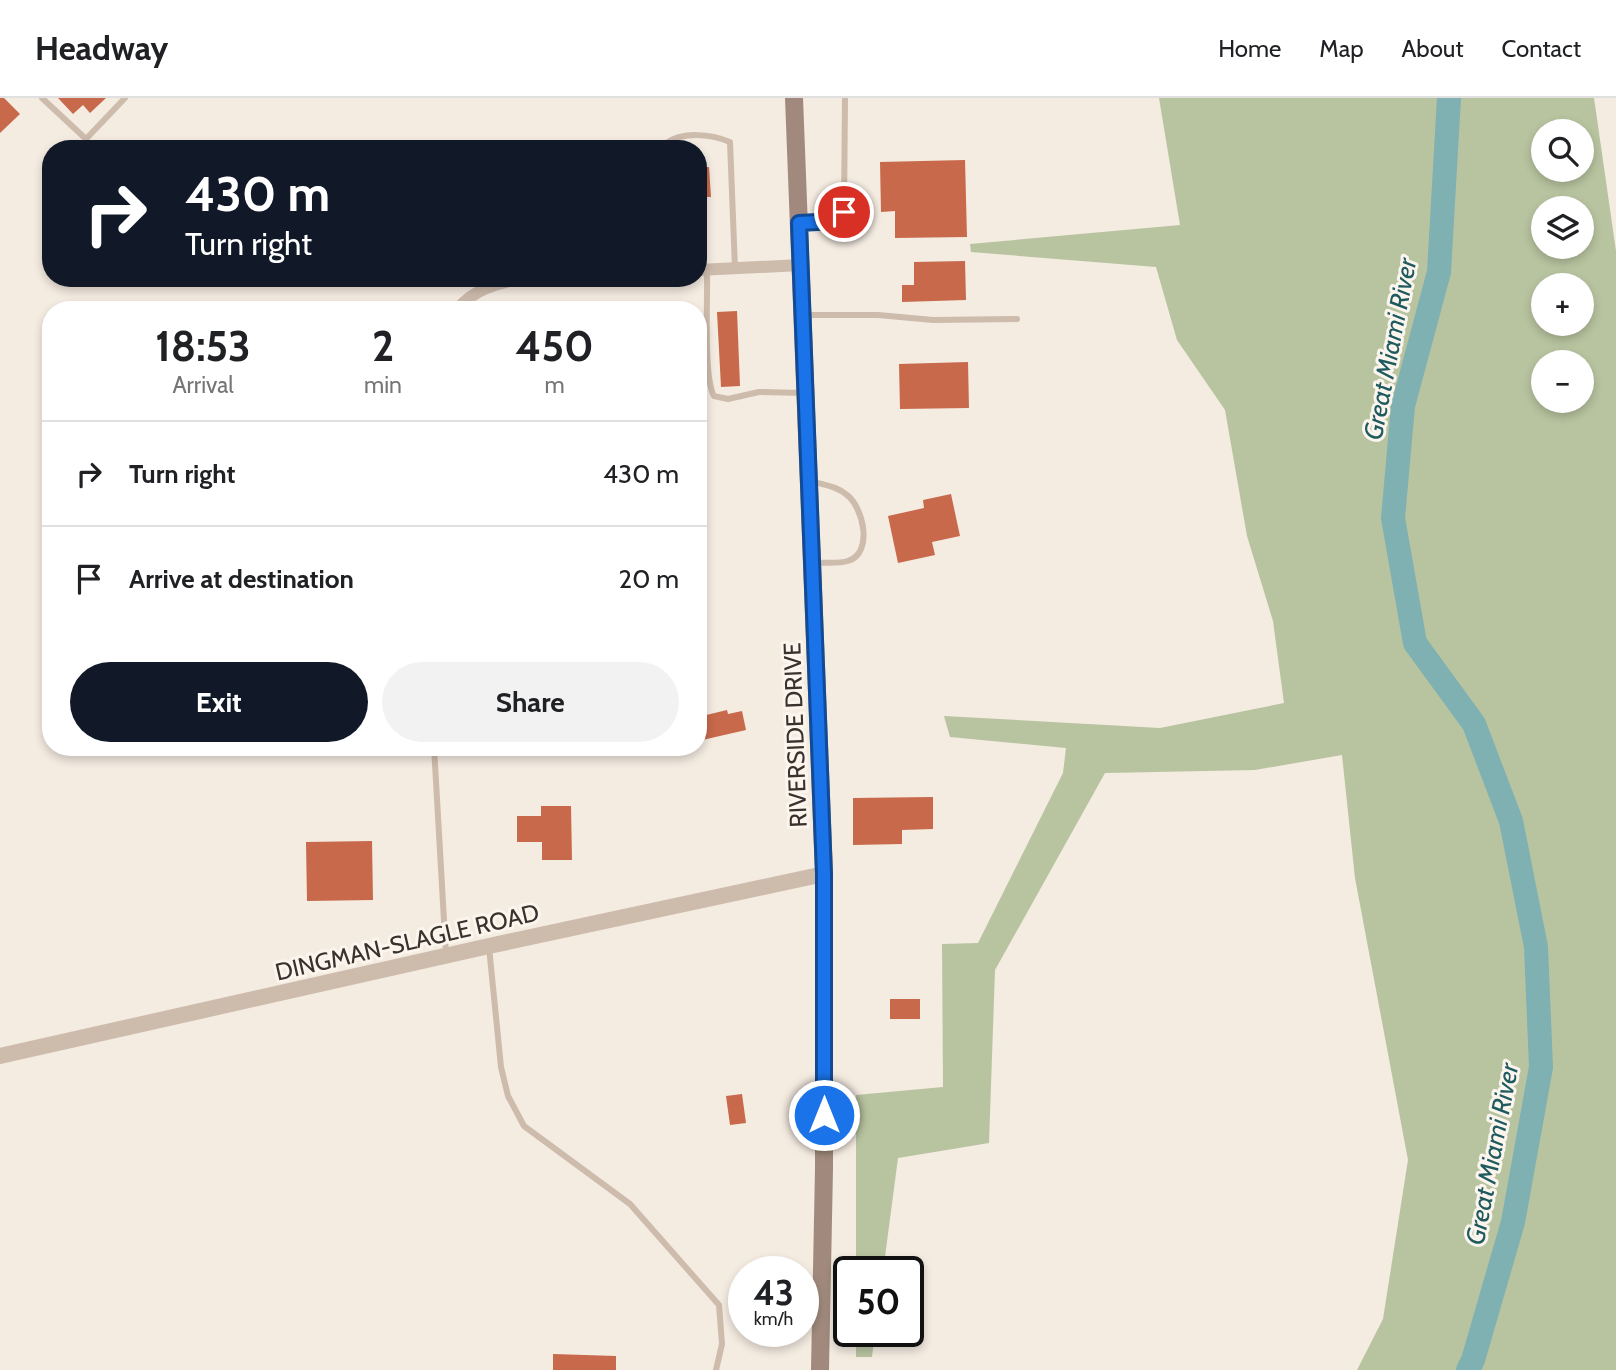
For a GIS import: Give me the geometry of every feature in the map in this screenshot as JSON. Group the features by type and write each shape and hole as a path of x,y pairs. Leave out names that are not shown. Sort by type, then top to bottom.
{"main road":[{"name":"RIVERSIDE DRIVE","path":"794,98 824,874 824,1169 820,1370"}],"street":[{"path":"707,269 801,265"},
{"path":"466,301 489,287"},
{"name":"DINGMAN-SLAGLE ROAD","path":"0,1056 824,874"}],"lane":[{"path":"42,98 86,139 125,98"},
{"path":"799,223 836,221 844,212 845,98"},
{"path":"670,140 689,136 720,138 730,142 735,268"},
{"path":"803,315 878,315 933,320 1017,319"},
{"path":"707,338 710,389 714,396 728,399 759,392 806,393"},
{"path":"810,481 837,488 850,496 861,522 865,542 857,556 848,561 813,563"},
{"path":"435,756 446,956"},
{"path":"489,946 501,1067 513,1106 524,1126 629,1204 719,1305 722,1344 716,1370"}],"green space":[{"path":"1159,98 1594,98 1616,251 1616,1370 1357,1370 1383,1319 1408,1160 1355,878 1342,755 1255,770 1105,773 995,970 989,1143 898,1158 885,1256 856,1256 856,1095 943,1087 942,944 978,943 1063,773 1066,748 950,737 944,716 1160,728 1284,703 1273,621 1247,536 1225,410 1177,340 1156,267 971,252 970,244 1180,225"},
{"path":"856,1347 873,1347 872,1357 856,1357"}],"building":[{"path":"0,98 4,98 20,114 0,133"},
{"path":"58,98 106,98 90,113 83,105 73,114"},
{"path":"965,160 967,237 895,238 895,211 881,212 880,162"},
{"path":"709,167 711,197 707,197"},
{"path":"965,261 966,300 902,302 902,285 914,285 914,262"},
{"path":"737,311 740,386 721,387 717,312"},
{"path":"968,362 969,408 900,409 899,364"},
{"path":"951,494 960,536 932,542 935,555 898,563 888,516 924,508 923,500"},
{"path":"727,710 728,714 742,711 746,730 707,739 707,715"},
{"path":"933,797 933,829 902,830 902,844 853,845 853,798"},
{"path":"541,806 571,806 572,860 542,860 542,842 517,842 517,816 541,816"},
{"path":"372,841 373,900 307,901 306,842"},
{"path":"890,999 920,999 920,1019 890,1019"},
{"path":"742,1094 746,1123 730,1125 726,1096"},
{"path":"553,1354 616,1356 616,1370 553,1370"}],"waterway":[{"name":"Great Miami River","path":"1449,98 1439,272 1403,406 1393,518 1415,643 1474,724 1511,821 1536,947 1541,1067 1513,1222 1468,1370"}],"route":[{"path":"824,1115 824,874 820,731 799,223 836,221 844,212"}]}
